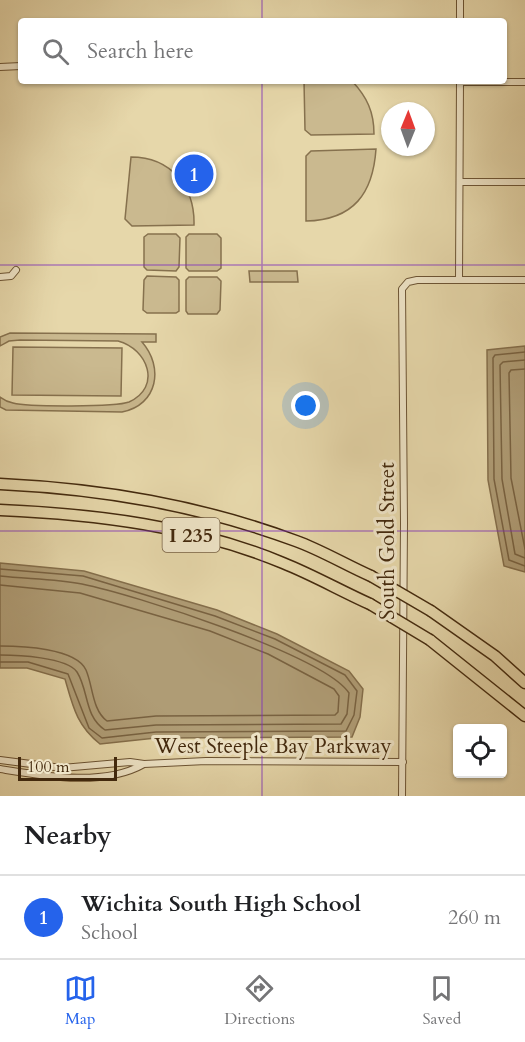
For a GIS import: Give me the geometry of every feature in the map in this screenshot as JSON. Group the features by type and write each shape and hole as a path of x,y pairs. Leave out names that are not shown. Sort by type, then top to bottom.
{"highway":[{"name":"I 235","path":"0,484 150,499 219,515 298,542 371,576 431,610 495,656 525,683"},
{"name":"I 235","path":"0,510 111,519 191,535 282,562 370,604 430,640 525,716"}],"street":[{"path":"460,0 460,18"},
{"path":"0,67 18,66"},
{"path":"507,82 525,82"},
{"path":"460,84 459,279 525,280"},
{"path":"460,182 525,182"},
{"path":"0,277 11,276 16,270"},
{"name":"South Gold Street","path":"402,796 404,524 401,338 403,286 412,280 459,279"},
{"name":"West Steeple Bay Parkway","path":"0,760 63,768 130,762 144,764 206,761 403,762"},
{"name":"West Steeple Bay Parkway","path":"0,769 31,774 84,776 120,773 144,764"}],"shaded area":[{"path":"304,84 354,84 369,105 374,134 311,135 305,130"},
{"path":"376,149 371,179 358,201 337,216 306,221 306,156 311,151"},
{"path":"131,157 158,162 178,177 190,198 194,225 132,226 125,219"},
{"path":"148,234 176,234 180,238 179,267 176,271 147,270 144,267 144,237"},
{"path":"189,234 217,234 221,238 221,268 217,271 189,271 186,268 186,237"},
{"path":"249,271 297,271 298,282 250,282"},
{"path":"147,276 176,277 179,280 179,311 176,313 147,313 143,310 144,280"},
{"path":"189,277 217,277 221,281 220,310 217,314 188,314 186,311 186,280"},
{"path":"10,333 156,334 156,342 142,342 153,362 154,384 143,402 122,412 6,410 0,407 0,397 11,403 36,405 121,404 139,395 148,378 147,369 137,352 118,341 20,340 9,341 0,346 0,337"},
{"path":"13,347 122,348 121,396 12,395"}],"water":[{"path":"525,346 525,572 504,566 488,480 487,350"},
{"path":"0,563 84,571 217,610 277,634 349,671 363,689 360,717 352,737 156,738 100,744 81,723 65,679 27,668 0,668"}],"place":[{"name":"Wichita South High School","path":"194,174"}]}
